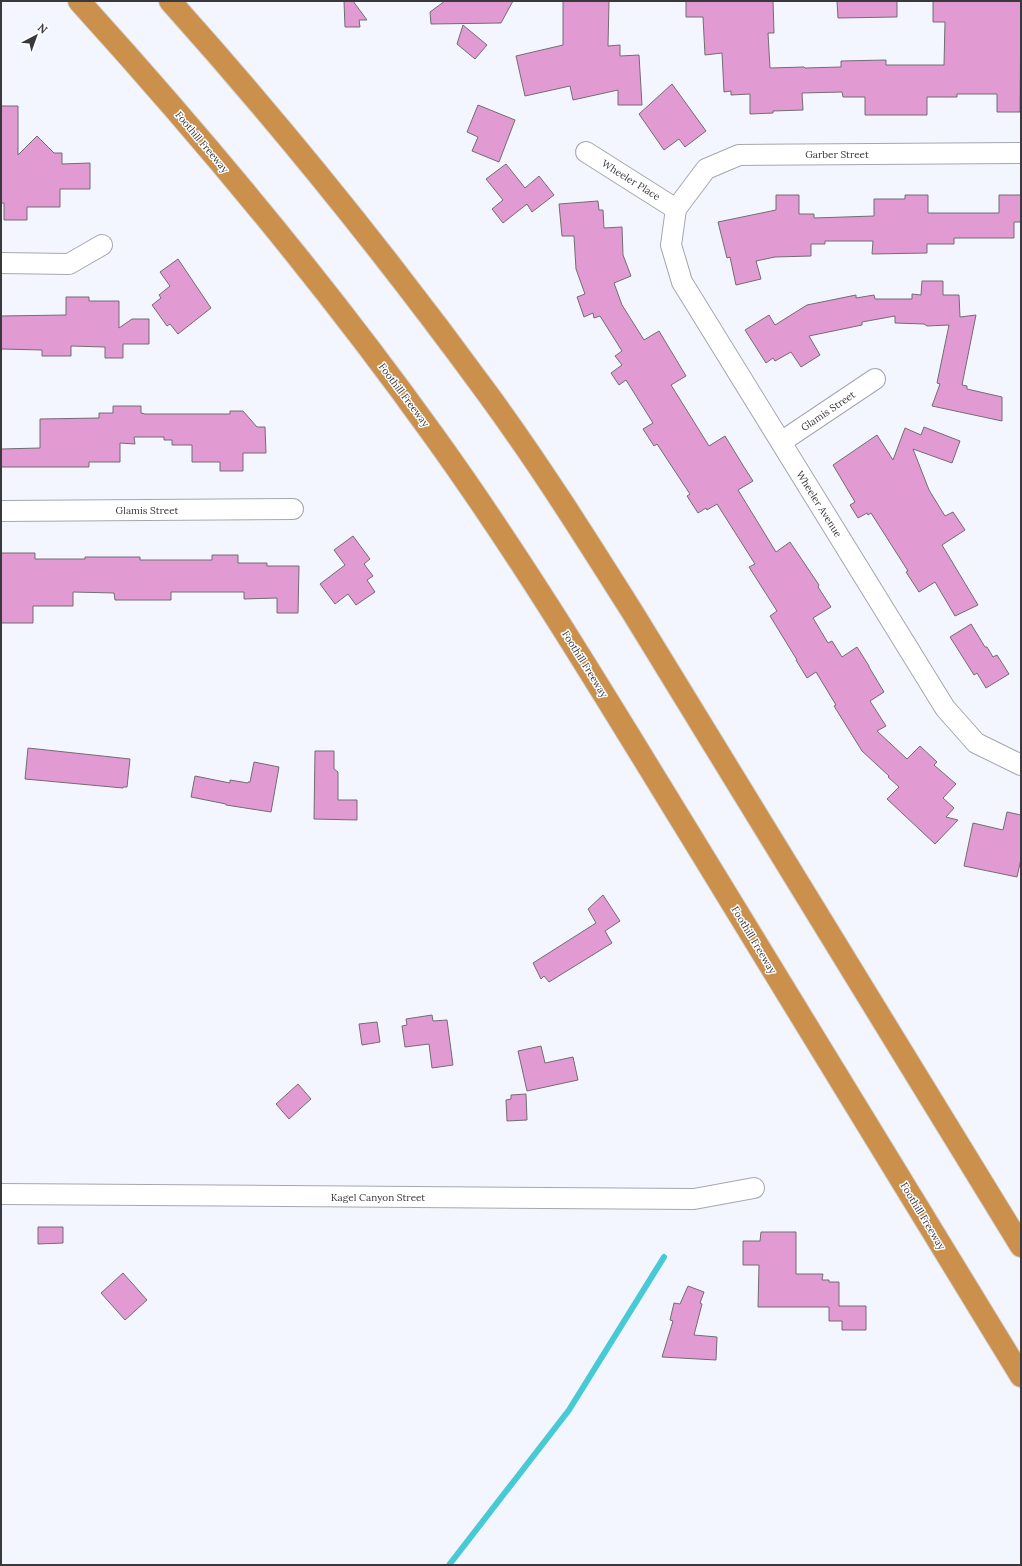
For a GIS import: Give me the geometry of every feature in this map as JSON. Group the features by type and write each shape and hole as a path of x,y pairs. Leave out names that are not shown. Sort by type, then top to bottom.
{"highway":[{"name":"Foothill Freeway","path":"79,1 160,91 285,240 431,432 484,509 576,648 1021,1376"},
{"path":"170,1 262,106 342,203 459,355 536,464 588,541 633,613 1021,1246"}],"street":[{"name":"Wheeler Place","path":"586,152 676,209"},
{"name":"Garber Street","path":"676,209 706,169 739,155 1021,153"},
{"name":"Wheeler Avenue","path":"676,209 671,245 682,282 945,708 976,743 1021,765"},
{"path":"1,263 69,264 102,245"},
{"name":"Glamis Street","path":"781,442 875,379"},
{"name":"Glamis Street","path":"1,511 293,509"},
{"name":"Kagel Canyon Street","path":"1,1194 694,1199 754,1188"}],"building":[{"path":"344,1 353,1 367,20 359,20 360,27 345,27"},
{"path":"445,1 513,1 501,23 431,24 430,12"},
{"path":"563,1 609,1 608,46 620,45 620,56 639,55 642,105 618,105 618,90 573,100 570,86 525,96 516,56 563,45"},
{"path":"686,1 773,1 774,33 768,33 770,68 805,68 841,67 841,61 886,60 886,65 944,65 945,22 933,22 933,1 1021,1 1020,112 997,112 997,94 957,94 957,97 927,97 927,115 865,115 865,97 843,97 842,92 802,93 803,110 773,111 773,113 750,114 750,94 731,95 731,91 724,92 722,53 705,55 703,17 686,17"},
{"path":"837,1 897,1 897,17 838,18"},
{"path":"463,25 487,45 475,59 457,44"},
{"path":"672,84 706,131 685,147 679,139 664,150 639,114"},
{"path":"478,105 515,120 499,162 472,151 478,137 467,132"},
{"path":"1,106 18,106 18,155 37,136 54,153 62,153 62,164 90,163 90,189 60,189 60,207 27,207 27,220 4,220 4,203 1,203"},
{"path":"506,164 525,188 539,176 554,195 532,212 527,204 503,223 492,209 503,200 486,179"},
{"path":"776,195 799,195 799,214 814,214 814,218 874,216 874,199 905,199 905,195 928,195 928,213 999,213 999,195 1021,195 1021,222 1014,222 1014,238 954,238 954,244 927,244 927,253 872,254 873,241 825,241 825,244 811,244 811,256 775,257 756,261 761,279 736,285 730,257 727,258 718,222 776,210"},
{"path":"598,201 599,210 603,210 604,228 622,227 623,255 631,276 614,283 622,305 644,340 659,331 686,376 671,385 709,446 725,436 753,481 738,490 776,552 790,542 819,585 818,587 831,607 813,618 828,643 832,641 842,657 857,647 869,666 884,692 870,701 886,726 877,731 907,759 920,746 937,762 934,765 956,784 943,798 954,808 946,817 958,820 935,844 887,799 899,787 862,751 834,706 836,705 816,672 807,678 770,616 777,611 749,567 755,564 717,504 698,513 687,496 690,494 657,444 654,446 643,429 653,423 626,380 619,385 611,373 622,365 615,356 622,351 600,316 594,318 593,313 584,317 577,297 585,294 576,269 574,236 562,236 559,204"},
{"path":"178,259 211,308 178,334 170,324 167,326 152,305 161,298 159,295 170,286 160,272"},
{"path":"922,281 943,281 943,295 959,295 960,317 976,315 962,385 967,386 967,389 1002,397 1002,421 932,406 940,384 937,383 949,325 927,326 924,324 895,323 895,316 862,322 862,325 809,336 820,355 801,367 791,352 775,361 773,358 766,363 745,330 769,315 775,325 807,305 856,295 856,298 874,295 875,299 912,299 912,294 921,295"},
{"path":"66,297 89,297 89,301 119,301 119,328 132,319 149,319 149,344 123,344 123,358 105,358 105,347 71,346 71,356 42,356 42,350 1,349 1,316 66,315"},
{"path":"113,406 141,406 141,413 145,414 230,414 230,411 243,411 257,427 265,427 266,453 243,453 243,471 220,471 220,462 192,462 192,445 172,445 172,440 164,440 164,437 134,437 135,444 120,443 120,462 89,462 89,467 1,467 1,449 40,448 40,419 99,418 99,413 113,413"},
{"path":"924,427 960,441 952,463 913,449 929,490 945,516 953,512 965,530 942,545 978,605 955,616 935,582 919,592 906,572 908,571 871,513 868,515 867,513 858,518 850,505 855,502 833,465 877,435 893,460 905,428 921,435"},
{"path":"353,536 370,559 364,564 373,576 367,580 375,592 356,605 348,594 335,604 320,584 345,565 334,550"},
{"path":"1,553 35,553 35,559 140,557 140,560 212,560 212,555 238,555 238,563 267,563 267,566 299,566 298,613 277,613 277,598 244,599 244,592 171,592 171,600 115,600 114,593 73,592 73,606 33,606 33,623 1,623"},
{"path":"971,624 985,647 987,647 993,657 997,655 1009,674 986,688 977,673 974,675 950,637"},
{"path":"28,748 130,759 127,787 123,788 25,779"},
{"path":"315,751 334,751 334,769 338,772 338,800 357,800 357,820 314,819"},
{"path":"254,762 279,767 271,812 226,805 191,797 195,776 230,783 230,780 248,783 250,782"},
{"path":"1007,812 1021,815 1021,859 1017,877 964,866 973,823 1003,830"},
{"path":"603,895 620,921 605,931 612,943 549,982 544,976 541,979 533,963 596,923 588,909"},
{"path":"432,1015 433,1021 447,1020 453,1065 432,1068 429,1044 405,1047 402,1026 407,1025 406,1019"},
{"path":"377,1022 380,1042 362,1045 359,1024"},
{"path":"541,1046 545,1063 573,1057 578,1080 527,1091 518,1051"},
{"path":"298,1084 311,1099 289,1119 276,1104"},
{"path":"526,1094 527,1120 507,1121 506,1100 511,1099 511,1095"},
{"path":"38,1227 63,1227 63,1243 38,1244"},
{"path":"761,1232 796,1232 796,1274 823,1274 822,1280 839,1282 839,1306 866,1306 866,1330 842,1330 842,1321 829,1321 829,1307 758,1307 759,1265 743,1265 743,1241 760,1241"},
{"path":"123,1273 147,1300 125,1320 101,1293"},
{"path":"688,1286 704,1292 700,1303 702,1304 694,1335 717,1337 716,1360 662,1357 673,1321 670,1320 674,1303 680,1304"}],"waterway":[{"path":"449,1565 569,1410 664,1257"}]}
